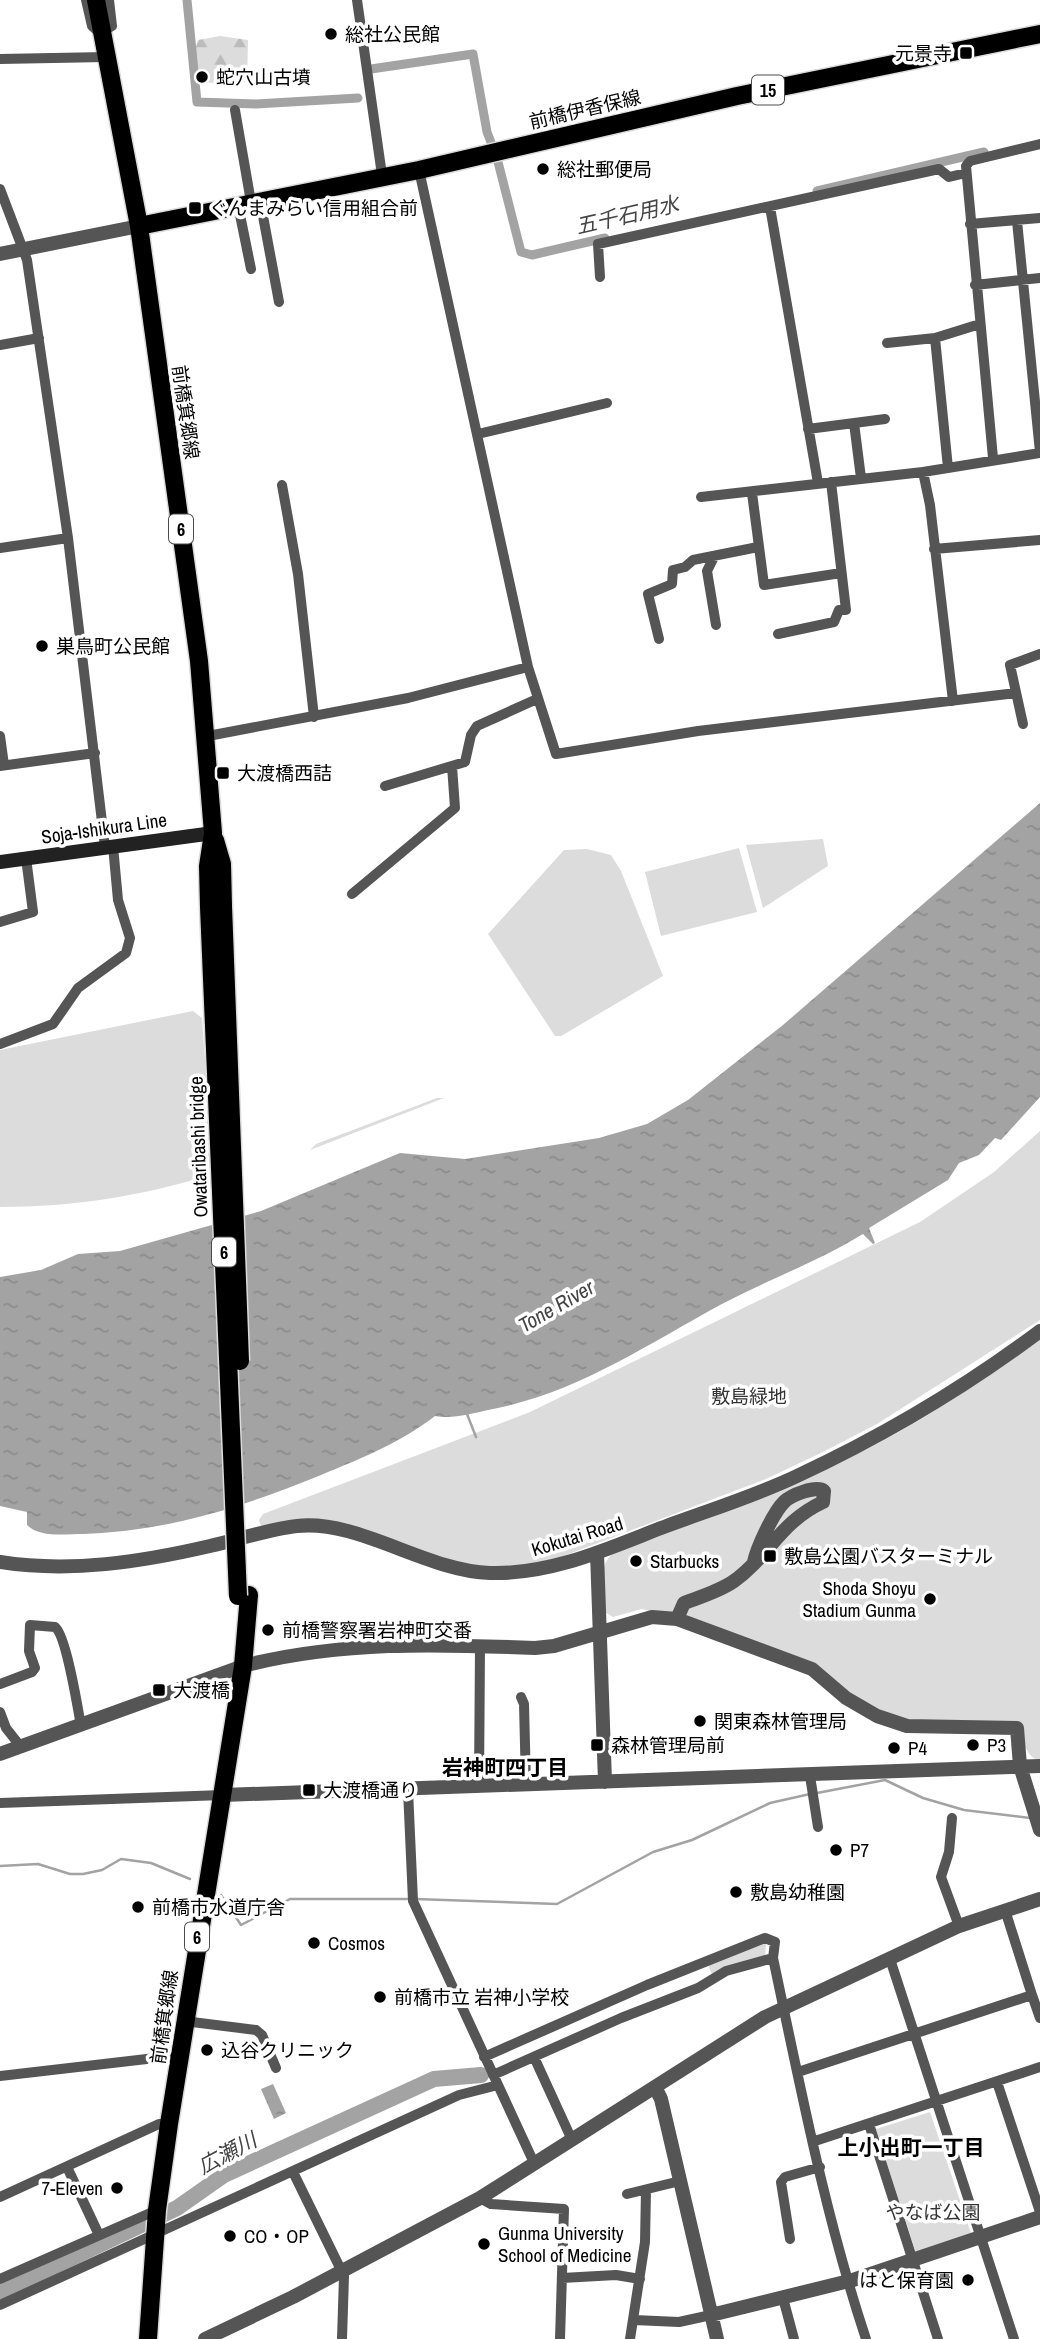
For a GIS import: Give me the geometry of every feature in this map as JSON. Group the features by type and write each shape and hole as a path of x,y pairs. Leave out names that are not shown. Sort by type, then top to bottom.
{"main road":[{"name":"前橋箕郷線","path":"90,3 103,33 139,226 208,736 213,833 222,864 216,907"},
{"name":"前橋伊香保線","path":"139,226 382,175 419,170 737,96 1040,34"},
{"name":"Soja-Ishikura Line","path":"0,862 213,833"},
{"name":"Owataribashi bridge","path":"216,907 244,1595"},
{"name":"前橋箕郷線","path":"157,2210 184,2021 243,1665 244,1595"},
{"name":"6","path":"148,2339 157,2210"}],"street":[{"path":"103,33 113,23 109,0"},
{"path":"357,0 382,175"},
{"path":"0,60 106,57"},
{"path":"234,110 249,202 279,302"},
{"path":"993,458 966,173 970,161 1040,144"},
{"path":"600,277 597,244 924,171 939,169 949,177 966,173"},
{"path":"419,170 528,667 537,699 545,713 555,752 561,755 698,731 1016,693"},
{"path":"0,189 24,249 68,538 109,846 118,900 130,938 126,953 78,988 53,1024 0,1044"},
{"path":"249,202 251,269"},
{"path":"770,207 818,484"},
{"path":"970,224 1040,218"},
{"path":"701,497 923,472 1040,452 1017,220"},
{"path":"0,254 139,226"},
{"path":"975,285 1040,278"},
{"path":"887,343 935,338 980,324"},
{"path":"0,345 39,338"},
{"path":"935,338 948,468"},
{"path":"478,434 607,403"},
{"path":"808,429 885,419"},
{"path":"854,423 861,478"},
{"path":"923,472 930,505 953,701"},
{"path":"778,634 834,622 839,610 846,610 831,482"},
{"path":"282,485 298,574 314,717"},
{"path":"752,493 763,582 767,586 841,573"},
{"path":"0,548 68,538"},
{"path":"934,549 1040,540"},
{"path":"659,639 648,594 673,584 673,570 685,567 688,562 758,547"},
{"path":"714,557 707,571 716,625"},
{"path":"1023,724 1010,665 1040,654"},
{"path":"208,736 421,695 528,667"},
{"path":"385,786 452,766 468,758 471,735 477,726 537,699"},
{"path":"0,736 2,766 95,753"},
{"path":"352,894 455,808 452,766"},
{"path":"0,922 33,912 26,858"},
{"name":"Kokutai Road","path":"0,1562 62,1566 145,1560 297,1525 335,1529 445,1565 487,1573 540,1570 597,1553 794,1478 878,1436 969,1382 1040,1331"},
{"path":"677,1619 684,1604 733,1583 754,1562 801,1513 823,1502 824,1491 814,1489 784,1501 756,1552 754,1562"},
{"path":"597,1553 605,1782"},
{"path":"0,1754 243,1665 274,1658 370,1646 554,1646 652,1617 677,1619 811,1670 846,1698 877,1716 907,1726 1017,1728 1020,1766 1040,1830"},
{"path":"0,1684 32,1672 35,1668 29,1651 30,1625 55,1627 61,1633 65,1659 75,1682 81,1726"},
{"path":"479,1786 480,1646"},
{"path":"521,1697 524,1704 526,1785"},
{"path":"0,1712 6,1728 21,1747"},
{"path":"0,1803 1040,1766"},
{"path":"810,1776 818,1827"},
{"path":"408,1790 413,1900 535,2165"},
{"path":"952,1818 949,1852 941,1877 959,1926"},
{"path":"205,2339 480,2198 750,2025 959,1926 1040,1899"},
{"path":"1005,1910 1040,2018"},
{"path":"484,2057 647,1985 765,1938 775,1942 773,1958 820,2167 847,2282 866,2339"},
{"path":"0,2305 495,2080 534,2057 621,2018 698,1988 726,1971 773,1958"},
{"path":"890,1959 1014,2339"},
{"path":"799,2072 1032,1994"},
{"path":"184,2021 256,2030 262,2035 276,2068"},
{"path":"0,2076 164,2057 179,2059"},
{"path":"534,2057 572,2140"},
{"path":"815,2141 1040,2067"},
{"path":"634,2320 679,2322 847,2282 1040,2215 997,2082"},
{"path":"655,2087 661,2099 717,2339"},
{"path":"0,2197 159,2124 169,2124"},
{"path":"869,2124 938,2339"},
{"path":"67,2166 99,2235"},
{"path":"790,2239 781,2182 785,2177 820,2167"},
{"path":"293,2172 342,2271 342,2339"},
{"path":"627,2194 680,2181"},
{"path":"630,2339 640,2279 646,2190"},
{"path":"480,2198 491,2204 562,2207 560,2339"},
{"path":"0,2279 157,2210"},
{"path":"562,2278 616,2274 640,2279"},
{"path":"783,2298 794,2339"}],"green space":[{"path":"220,36 248,40 247,82 223,84 194,81 193,56 198,40"},
{"path":"823,839 828,866 763,908 746,845"},
{"path":"739,848 757,912 661,936 645,872"},
{"path":"587,849 611,855 621,871 663,976 561,1036 555,1036 488,934 564,850"},
{"path":"193,1011 202,1018 213,1174 108,1199 0,1207 0,1050"},
{"path":"437,1098 444,1098 310,1150 316,1144"},
{"name":"敷島緑地","path":"1040,1131 1040,1320 877,1424 825,1451 766,1479 561,1557 514,1568 469,1566 339,1526 262,1529 259,1520 263,1514 530,1412 920,1222 994,1172"},
{"path":"1040,1338 1040,1761 1027,1750 1018,1721 934,1724 898,1718 881,1713 844,1692 691,1620 642,1609 613,1617 603,1611 603,1571 614,1552 856,1455 937,1409"},
{"path":"766,1941 765,1960 712,1975 708,1965"},
{"name":"やなば公園","path":"930,2112 971,2233 916,2253 876,2129"}],"water":[{"name":"Tone River","path":"1040,803 1040,1097 1001,1140 995,1138 979,1155 959,1163 948,1180 869,1228 875,1243 863,1234 720,1305 608,1367 550,1393 520,1403 461,1416 435,1416 366,1456 292,1487 234,1507 145,1528 61,1535 32,1529 27,1525 27,1512 0,1506 0,1277 41,1270 78,1254 120,1251 261,1211 400,1153 465,1159 599,1138 647,1124 688,1100 783,1025"},
{"path":"273,2084 286,2113 274,2119 261,2089"}],"waterway":[{"name":"五千石用水","path":"187,0 197,102 256,104 358,98"},
{"name":"五千石用水","path":"371,69 473,54 487,132 497,158 521,252 532,255 605,238"},
{"name":"五千石用水","path":"817,191 984,152"},
{"path":"467,1414 476,1437"},
{"path":"817,1793 885,1780 923,1798 964,1810 1030,1818"},
{"path":"415,1899 557,1904 653,1852 692,1840 770,1803 810,1794"},
{"path":"0,1866 38,1864 70,1874 83,1874 102,1870 121,1859 151,1863 190,1879"},
{"path":"221,1895 241,1925 290,1899 408,1899"},
{"name":"広瀬川","path":"0,2292 177,2208 224,2175 434,2079 481,2075"}],"place":[{"name":"総社公民館","path":"331,34"},
{"name":"元景寺","path":"966,53"},
{"name":"蛇穴山古墳","path":"202,77"},
{"name":"総社郵便局","path":"543,169"},
{"name":"ぐんまみらい信用組合前","path":"195,208"},
{"name":"巣鳥町公民館","path":"42,646"},
{"name":"大渡橋西詰","path":"223,773"},
{"name":"敷島公園バスターミナル","path":"770,1556"},
{"name":"Starbucks","path":"636,1561"},
{"name":"Shoda Shoyu Stadium Gunma","path":"930,1599"},
{"name":"前橋警察署岩神町交番","path":"268,1630"},
{"name":"大渡橋","path":"159,1690"},
{"name":"関東森林管理局","path":"700,1721"},
{"name":"森林管理局前","path":"597,1745"},
{"name":"P3","path":"973,1745"},
{"name":"P4","path":"894,1748"},
{"name":"大渡橋通り","path":"309,1790"},
{"name":"P7","path":"836,1850"},
{"name":"敷島幼稚園","path":"736,1892"},
{"name":"前橋市水道庁舎","path":"138,1907"},
{"name":"Cosmos","path":"314,1943"},
{"name":"前橋市立 岩神小学校","path":"380,1997"},
{"name":"込谷クリニック","path":"207,2050"},
{"name":"7-Eleven","path":"117,2188"},
{"name":"CO・OP","path":"230,2236"},
{"name":"Gunma University School of Medicine","path":"484,2244"},
{"name":"はと保育園","path":"968,2280"}],"district":[{"name":"岩神町四丁目","path":"505,1767"},
{"name":"上小出町一丁目","path":"911,2147"}]}
